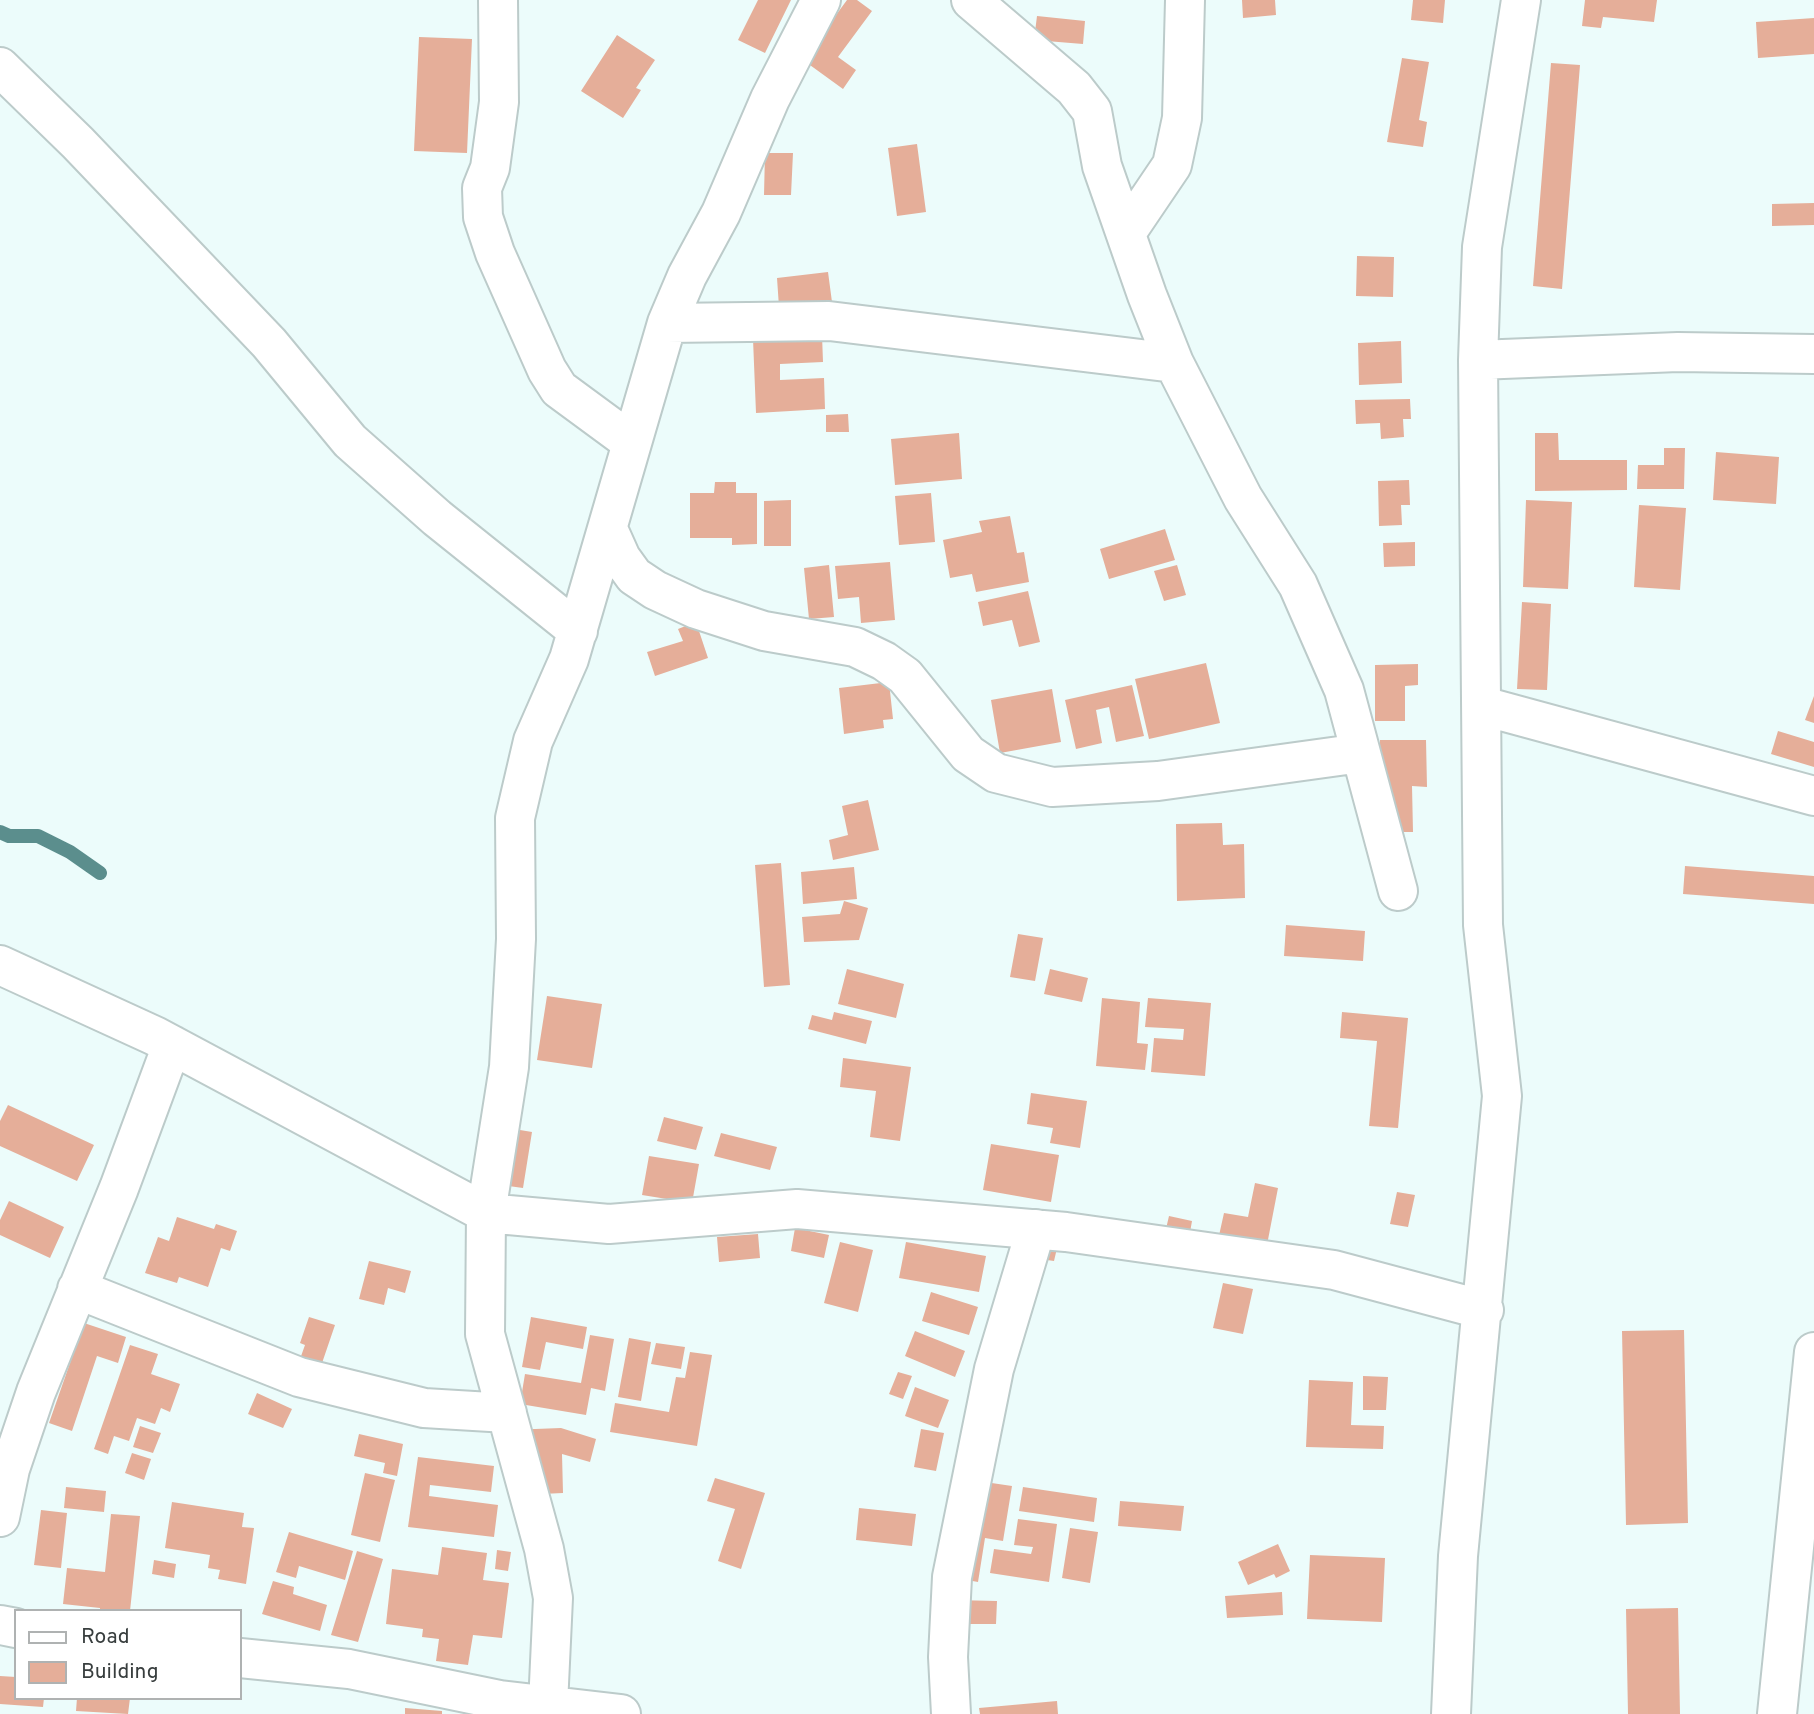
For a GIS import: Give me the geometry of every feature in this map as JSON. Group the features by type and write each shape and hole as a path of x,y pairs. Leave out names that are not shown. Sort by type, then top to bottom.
{"street":[{"path":"498,0 499,102 490,168 482,188 483,217 495,253 547,370 559,389 631,442"},
{"path":"548,1705 553,1598 544,1549 485,1334 486,1213 509,1067 516,939 514,818 533,741 569,659 578,631 667,323 687,276 721,213 770,99 821,0"},
{"path":"971,0 1084,98 1092,111 1102,166 1174,363 1243,498 1298,585 1344,690 1398,891"},
{"path":"1126,233 1172,165 1182,118 1185,0"},
{"path":"1451,1714 1458,1556 1484,1310 1502,1096 1483,926 1478,360 1482,247 1521,0"},
{"path":"0,67 78,143 269,343 350,441 437,518 578,631"},
{"path":"667,323 829,321 1174,363"},
{"path":"1478,360 1678,352 1814,354"},
{"path":"608,528 621,558 634,576 655,590 696,609 764,631 855,647 884,661 913,684 968,754 996,773 1052,787 1158,781 1361,753"},
{"path":"1483,705 1814,796"},
{"path":"0,965 172,1045 486,1213 609,1224 797,1209 1036,1229 1334,1270 1484,1310"},
{"path":"0,1517 10,1469 23,1431 172,1045"},
{"path":"951,1714 948,1657 952,1577 994,1369 1036,1229"},
{"path":"77,1289 299,1377 424,1408 507,1413"},
{"path":"1777,1714 1814,1352"},
{"path":"242,1658 349,1668 500,1700 621,1714"}],"building":[{"path":"758,0 791,0 765,53 738,40"},
{"path":"847,0 857,0 872,11 838,57 856,70 843,89 803,60"},
{"path":"1242,0 1275,0 1276,15 1243,18"},
{"path":"1413,0 1445,0 1443,23 1411,20"},
{"path":"1585,0 1657,0 1654,22 1603,17 1601,28 1582,26"},
{"path":"1037,16 1085,21 1083,44 1034,40"},
{"path":"1814,18 1814,54 1758,58 1756,22"},
{"path":"617,35 655,60 636,88 641,90 623,118 581,91"},
{"path":"419,37 472,39 467,153 414,151"},
{"path":"1402,58 1429,62 1419,120 1427,122 1423,147 1387,142"},
{"path":"1551,63 1580,65 1562,289 1533,286"},
{"path":"917,144 926,212 897,216 888,148"},
{"path":"765,153 793,153 791,195 764,195"},
{"path":"1814,203 1814,225 1772,226 1772,204"},
{"path":"1357,256 1394,257 1393,297 1356,296"},
{"path":"828,272 832,302 779,307 777,278"},
{"path":"822,335 823,362 780,364 780,380 824,378 825,409 756,413 753,339"},
{"path":"1401,341 1402,383 1359,385 1358,343"},
{"path":"1410,399 1411,419 1403,419 1404,437 1381,439 1380,423 1356,424 1355,400"},
{"path":"848,414 849,432 826,432 826,415"},
{"path":"959,433 962,479 895,485 891,439"},
{"path":"1535,433 1558,433 1559,460 1627,460 1627,490 1535,491"},
{"path":"1664,448 1685,448 1684,489 1637,489 1638,465 1664,465"},
{"path":"1716,452 1779,457 1776,504 1713,500"},
{"path":"1409,480 1410,505 1401,505 1402,525 1379,526 1378,481"},
{"path":"715,482 736,482 736,493 757,493 757,544 732,545 732,538 690,538 690,493 714,493"},
{"path":"931,493 935,542 899,545 895,496"},
{"path":"791,500 791,546 764,546 764,501"},
{"path":"1526,500 1572,502 1568,589 1523,587"},
{"path":"1639,505 1686,508 1680,590 1634,587"},
{"path":"1010,516 1017,553 1024,552 1029,582 976,592 972,574 950,578 943,540 982,532 979,521"},
{"path":"1165,529 1175,560 1109,579 1100,549"},
{"path":"1415,542 1415,566 1384,567 1383,543"},
{"path":"890,562 895,620 861,623 859,597 838,599 835,566"},
{"path":"829,565 834,617 809,619 804,568"},
{"path":"1177,565 1186,595 1164,601 1154,571"},
{"path":"1028,591 1040,642 1019,647 1012,620 983,626 978,602"},
{"path":"1522,602 1551,604 1547,690 1517,689"},
{"path":"696,622 708,658 655,676 647,652 683,641 678,629"},
{"path":"1206,663 1220,723 1149,739 1135,679"},
{"path":"1418,664 1418,685 1405,686 1405,721 1375,721 1375,665"},
{"path":"889,682 893,719 883,720 884,728 844,734 839,688"},
{"path":"1132,685 1144,736 1116,742 1109,707 1096,710 1102,743 1076,749 1065,700"},
{"path":"1052,689 1061,742 1000,753 991,700"},
{"path":"1814,696 1814,723 1805,720"},
{"path":"1778,731 1814,742 1814,767 1771,754"},
{"path":"1380,740 1426,740 1427,787 1412,786 1413,832 1381,832"},
{"path":"868,800 879,850 833,860 829,840 848,835 842,806"},
{"path":"1222,823 1223,845 1244,844 1245,898 1177,901 1176,824"},
{"path":"781,863 790,985 764,987 755,865"},
{"path":"1685,866 1814,876 1814,904 1683,894"},
{"path":"854,867 857,899 803,904 801,872"},
{"path":"844,901 868,908 859,940 804,942 802,917 840,914"},
{"path":"1286,925 1365,931 1363,961 1284,956"},
{"path":"1018,934 1043,938 1035,981 1010,977"},
{"path":"847,969 904,984 896,1018 838,1004"},
{"path":"1050,969 1088,978 1082,1002 1044,994"},
{"path":"547,996 602,1004 592,1068 537,1060"},
{"path":"1102,998 1140,1002 1137,1043 1148,1044 1145,1070 1096,1066"},
{"path":"1148,998 1211,1003 1205,1076 1151,1072 1154,1038 1183,1040 1184,1029 1145,1027"},
{"path":"834,1012 872,1021 866,1044 808,1029 812,1015 832,1020"},
{"path":"1342,1012 1408,1018 1398,1128 1369,1126 1377,1041 1340,1038"},
{"path":"843,1058 911,1067 900,1141 870,1137 876,1091 840,1087"},
{"path":"1031,1093 1087,1101 1080,1148 1050,1143 1053,1128 1027,1124"},
{"path":"8,1105 94,1145 77,1181 0,1146 0,1121"},
{"path":"664,1117 703,1127 696,1150 657,1141"},
{"path":"502,1127 532,1132 523,1188 494,1184"},
{"path":"721,1133 777,1147 770,1170 714,1156"},
{"path":"991,1144 1059,1155 1051,1202 983,1190"},
{"path":"649,1156 699,1164 692,1203 642,1195"},
{"path":"1255,1183 1278,1188 1266,1250 1218,1240 1224,1213 1248,1217"},
{"path":"1397,1192 1415,1195 1408,1227 1390,1224"},
{"path":"9,1201 64,1227 50,1258 0,1235 0,1220"},
{"path":"1169,1216 1192,1221 1189,1238 1165,1233"},
{"path":"177,1217 214,1229 216,1224 237,1231 230,1251 221,1248 208,1287 179,1277 177,1283 145,1273 158,1237 169,1241"},
{"path":"795,1228 829,1235 824,1258 791,1251"},
{"path":"758,1234 760,1258 719,1262 717,1237"},
{"path":"840,1242 873,1250 858,1312 824,1303"},
{"path":"906,1242 986,1256 979,1292 899,1278"},
{"path":"1058,1244 1054,1261 1033,1258"},
{"path":"369,1261 411,1271 405,1293 388,1288 384,1305 359,1299"},
{"path":"1223,1283 1253,1289 1243,1334 1213,1328"},
{"path":"931,1292 978,1307 969,1335 922,1321"},
{"path":"309,1317 335,1325 321,1366 300,1359 305,1345 300,1343"},
{"path":"531,1317 587,1327 583,1349 546,1342 540,1370 522,1367"},
{"path":"84,1323 126,1337 118,1363 97,1356 72,1431 49,1423"},
{"path":"1684,1330 1688,1523 1626,1525 1622,1331"},
{"path":"915,1331 965,1351 955,1377 905,1356"},
{"path":"590,1335 614,1339 605,1391 591,1388 586,1415 520,1404 525,1374 581,1383"},
{"path":"629,1338 651,1342 641,1401 618,1397"},
{"path":"656,1343 685,1347 681,1369 651,1364"},
{"path":"130,1345 158,1354 151,1374 180,1384 170,1412 161,1408 155,1424 137,1418 129,1441 114,1436 108,1454 94,1449"},
{"path":"690,1352 712,1355 697,1446 610,1432 615,1403 669,1412 676,1377 685,1378"},
{"path":"898,1372 912,1376 903,1399 889,1394"},
{"path":"1363,1376 1388,1377 1386,1410 1363,1410"},
{"path":"1309,1380 1353,1382 1351,1425 1384,1426 1383,1449 1306,1447"},
{"path":"915,1387 949,1400 938,1428 905,1416"},
{"path":"257,1393 292,1409 283,1428 248,1414"},
{"path":"140,1426 161,1433 153,1453 133,1447"},
{"path":"561,1428 596,1439 590,1462 562,1454 563,1493 520,1495 509,1430"},
{"path":"921,1429 944,1433 936,1471 914,1467"},
{"path":"359,1434 403,1444 397,1476 383,1473 385,1463 354,1456"},
{"path":"132,1453 151,1459 144,1480 125,1473"},
{"path":"418,1457 494,1466 491,1492 430,1485 429,1496 498,1505 494,1537 408,1527"},
{"path":"365,1473 395,1480 380,1542 351,1535"},
{"path":"715,1478 765,1493 741,1569 718,1561 735,1509 707,1501"},
{"path":"978,1481 1012,1486 1003,1541 985,1538 978,1582 956,1578"},
{"path":"66,1487 106,1491 104,1512 64,1508"},
{"path":"1023,1487 1097,1498 1094,1522 1019,1511"},
{"path":"1120,1501 1184,1506 1181,1531 1118,1526"},
{"path":"172,1502 244,1513 242,1527 254,1528 246,1584 218,1579 220,1570 208,1568 210,1555 165,1548"},
{"path":"859,1508 916,1514 912,1546 856,1540"},
{"path":"41,1510 67,1513 61,1568 34,1565"},
{"path":"111,1514 140,1516 130,1609 100,1609 63,1604 67,1568 105,1572"},
{"path":"1018,1519 1057,1524 1049,1582 990,1573 994,1549 1031,1554 1033,1547 1014,1545"},
{"path":"1070,1528 1098,1532 1090,1583 1062,1578"},
{"path":"289,1532 353,1551 345,1580 299,1566 296,1578 276,1572"},
{"path":"1278,1544 1290,1571 1276,1578 1274,1574 1248,1585 1238,1562"},
{"path":"442,1547 487,1553 483,1580 509,1583 502,1638 473,1635 468,1665 436,1661 439,1639 422,1637 423,1629 386,1624 392,1569 438,1575"},
{"path":"497,1550 511,1552 508,1571 495,1569"},
{"path":"357,1551 383,1559 358,1642 331,1635"},
{"path":"1310,1555 1385,1558 1382,1622 1307,1619"},
{"path":"154,1560 176,1564 174,1578 152,1574"},
{"path":"273,1581 294,1587 293,1594 327,1605 320,1631 262,1614"},
{"path":"1282,1592 1283,1615 1227,1618 1225,1596"},
{"path":"954,1600 997,1601 996,1624 953,1624"},
{"path":"1678,1608 1680,1714 1628,1714 1626,1609"},
{"path":"0,1676 14,1677 14,1700 44,1700 43,1707 0,1704"},
{"path":"77,1700 130,1700 128,1714 76,1711"},
{"path":"1057,1701 1058,1714 980,1714 979,1708"},
{"path":"405,1708 442,1711 442,1714 405,1714"}],"waterway":[{"path":"0,832 9,836 38,836 70,852 100,873"}]}
